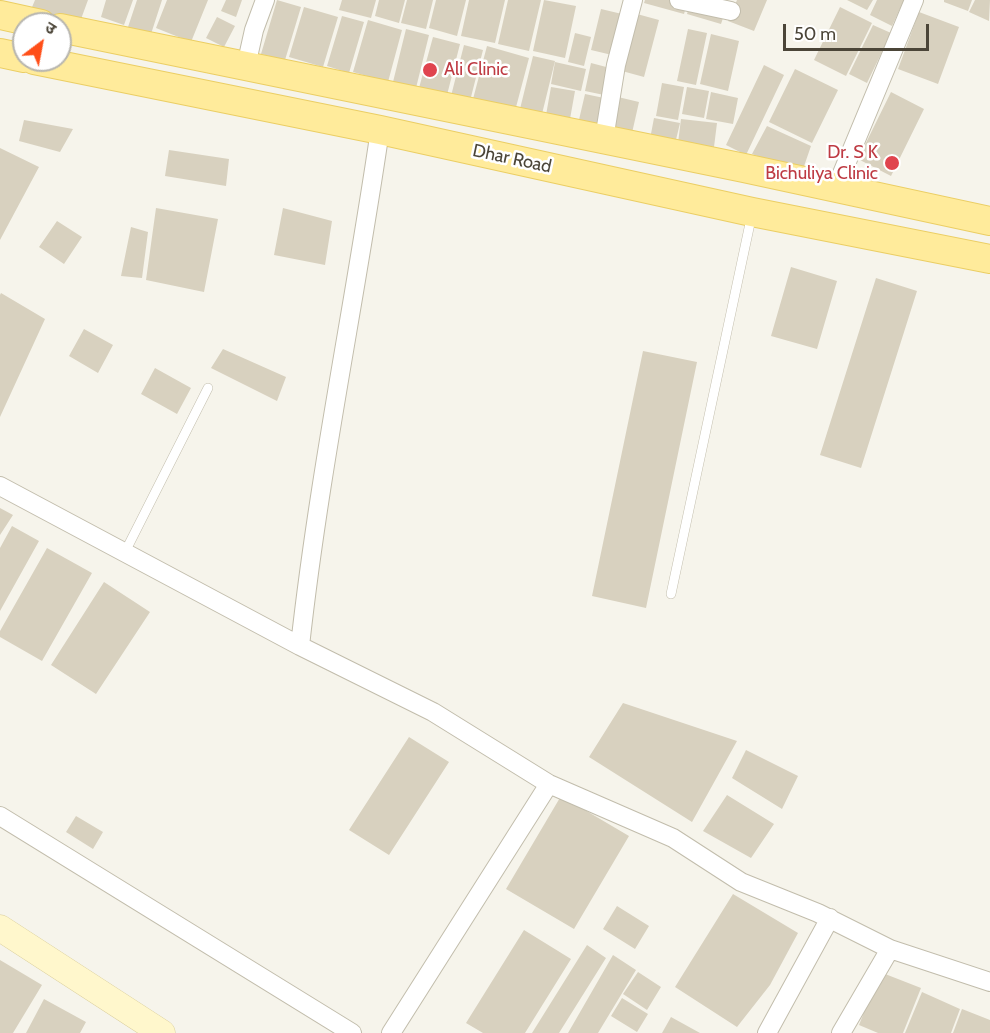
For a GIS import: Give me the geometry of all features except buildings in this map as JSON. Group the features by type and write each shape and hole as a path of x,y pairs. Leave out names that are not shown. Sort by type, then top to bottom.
{"main road":[{"name":"Dhar Road","path":"72,30 604,139 990,221"},
{"name":"Dhar Road","path":"72,68 380,130 752,212 990,259"}],"street":[{"path":"246,66 254,30 265,0"},
{"path":"604,139 616,64 633,0"},
{"path":"679,0 731,10"},
{"path":"836,188 914,0"},
{"path":"300,646 308,568 380,130"},
{"path":"0,486 300,646 433,711 549,784 673,838 741,882 830,918 890,949 990,982"},
{"path":"391,1033 549,784"},
{"path":"0,816 352,1033"},
{"path":"767,1033 830,918"},
{"path":"0,928 162,1033"},
{"path":"841,1033 890,949"}],"lane":[{"path":"671,594 752,212"},
{"path":"125,552 208,388"}],"place":[{"name":"Ali Clinic","path":"430,70"},
{"name":"Dr. S K Bichuliya Clinic","path":"892,163"}]}
